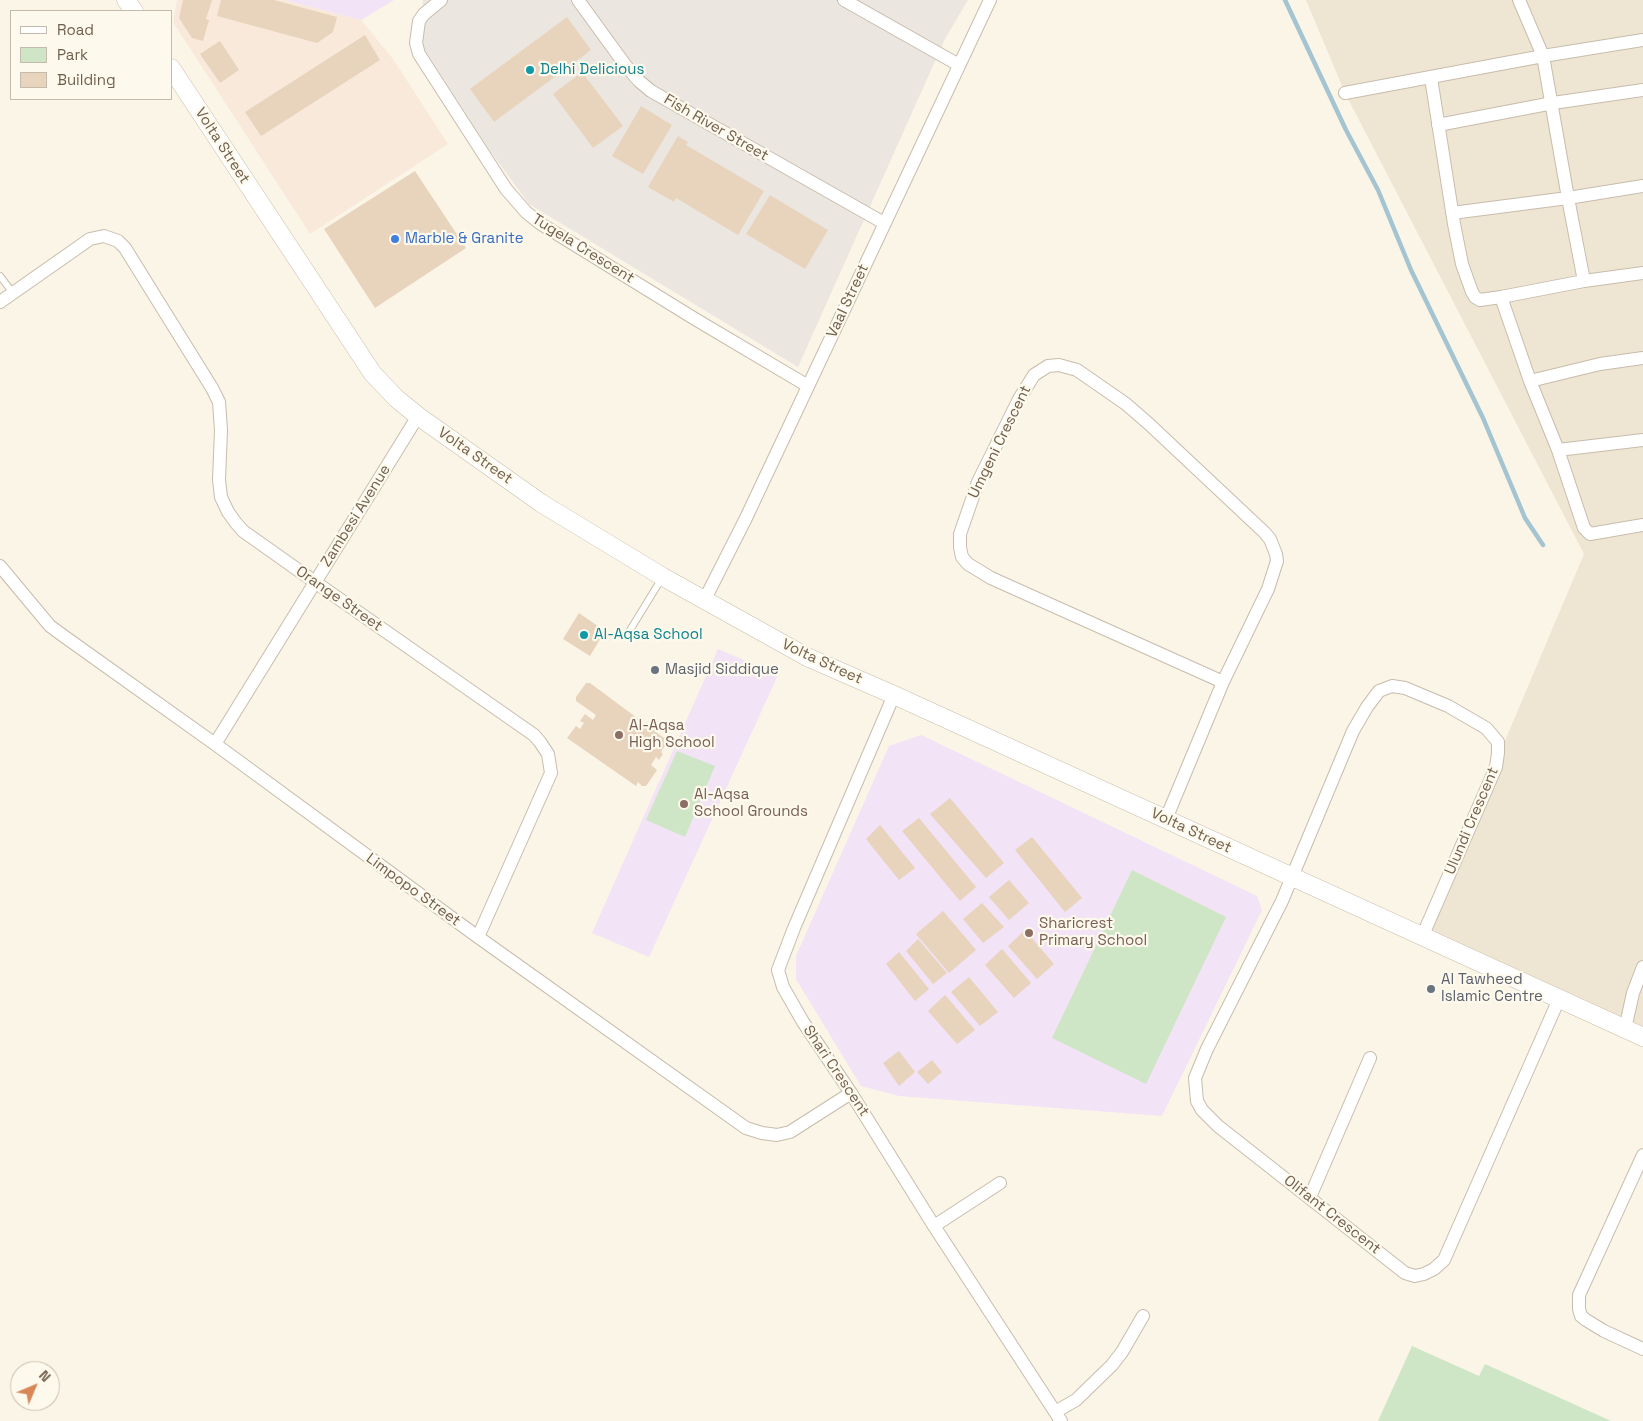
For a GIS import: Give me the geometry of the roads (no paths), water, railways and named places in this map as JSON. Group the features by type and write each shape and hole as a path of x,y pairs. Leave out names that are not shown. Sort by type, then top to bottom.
{"street":[{"name":"Tugela Crescent","path":"441,0 424,14 419,21 416,43 419,54 506,189 526,212 562,237 808,386"},
{"name":"Fish River Street","path":"578,0 626,66 651,91 884,223"},
{"path":"844,0 959,65"},
{"name":"Vaal Street","path":"704,601 746,518 990,0"},
{"path":"1519,0 1543,56 1584,281"},
{"path":"1345,93 1543,56 1643,40"},
{"name":"Volta Street","path":"172,70 361,358 386,390 418,416 541,502 704,601 807,657 1643,1037"},
{"path":"1430,78 1462,264 1472,292 1476,297 1480,300 1584,281 1643,273"},
{"path":"1438,125 1552,103 1643,90"},
{"path":"1452,213 1643,186"},
{"name":"Orange Street","path":"13,293 84,241 96,236 104,236 118,241 125,248 219,402 221,430 219,480 221,497 228,512 244,531 534,735 548,754 551,773 547,784 478,937"},
{"path":"0,302 13,293"},
{"path":"1500,297 1558,450 1584,528 1590,534 1643,525"},
{"path":"1530,380 1600,364 1643,358"},
{"name":"Umgeni Crescent","path":"1166,819 1223,682 1273,576 1277,561 1270,539 1264,532 1126,404 1076,370 1059,365 1048,366 1034,375 1019,399 978,482 960,534 962,557 968,564 990,578 1223,682"},
{"name":"Zambesi Avenue","path":"214,744 418,416"},
{"path":"1558,450 1643,440"},
{"name":"Limpopo Street","path":"0,566 50,626 478,937 746,1128 777,1135 790,1132 851,1093"},
{"name":"Ulundi Crescent","path":"1291,877 1354,731 1366,707 1380,691 1392,686 1405,688 1448,706 1486,728 1498,742 1498,753 1496,767 1422,938"},
{"name":"Shari Crescent","path":"894,695 794,928 778,970 783,987 796,1010 1058,1416"},
{"name":"Olifant Crescent","path":"1291,877 1282,901 1207,1049 1195,1078 1197,1101 1202,1110 1218,1126 1405,1273 1415,1276 1434,1269 1444,1260 1559,999"},
{"path":"1625,1029 1632,993 1643,967"},
{"path":"1310,1197 1370,1058"},
{"path":"1643,1155 1578,1294 1579,1309 1586,1320 1604,1331 1643,1349"},
{"path":"934,1226 1000,1184"},
{"path":"1058,1416 1112,1365 1122,1352 1143,1316"}],"lane":[{"path":"0,276 13,293"},
{"path":"627,635 663,577"}],"waterway":[{"path":"1285,0 1346,130 1378,190 1411,270 1483,418 1525,518 1543,545"}],"place":[{"name":"Delhi Delicious","path":"530,70"},
{"name":"Marble & Granite","path":"395,239"},
{"name":"Al-Aqsa School","path":"584,635"},
{"name":"Masjid Siddique","path":"655,670"},
{"name":"Al-Aqsa High School","path":"619,735"},
{"name":"Al-Aqsa School Grounds","path":"684,804"},
{"name":"Sharicrest Primary School","path":"1029,933"},
{"name":"Al Tawheed Islamic Centre","path":"1431,989"}]}
